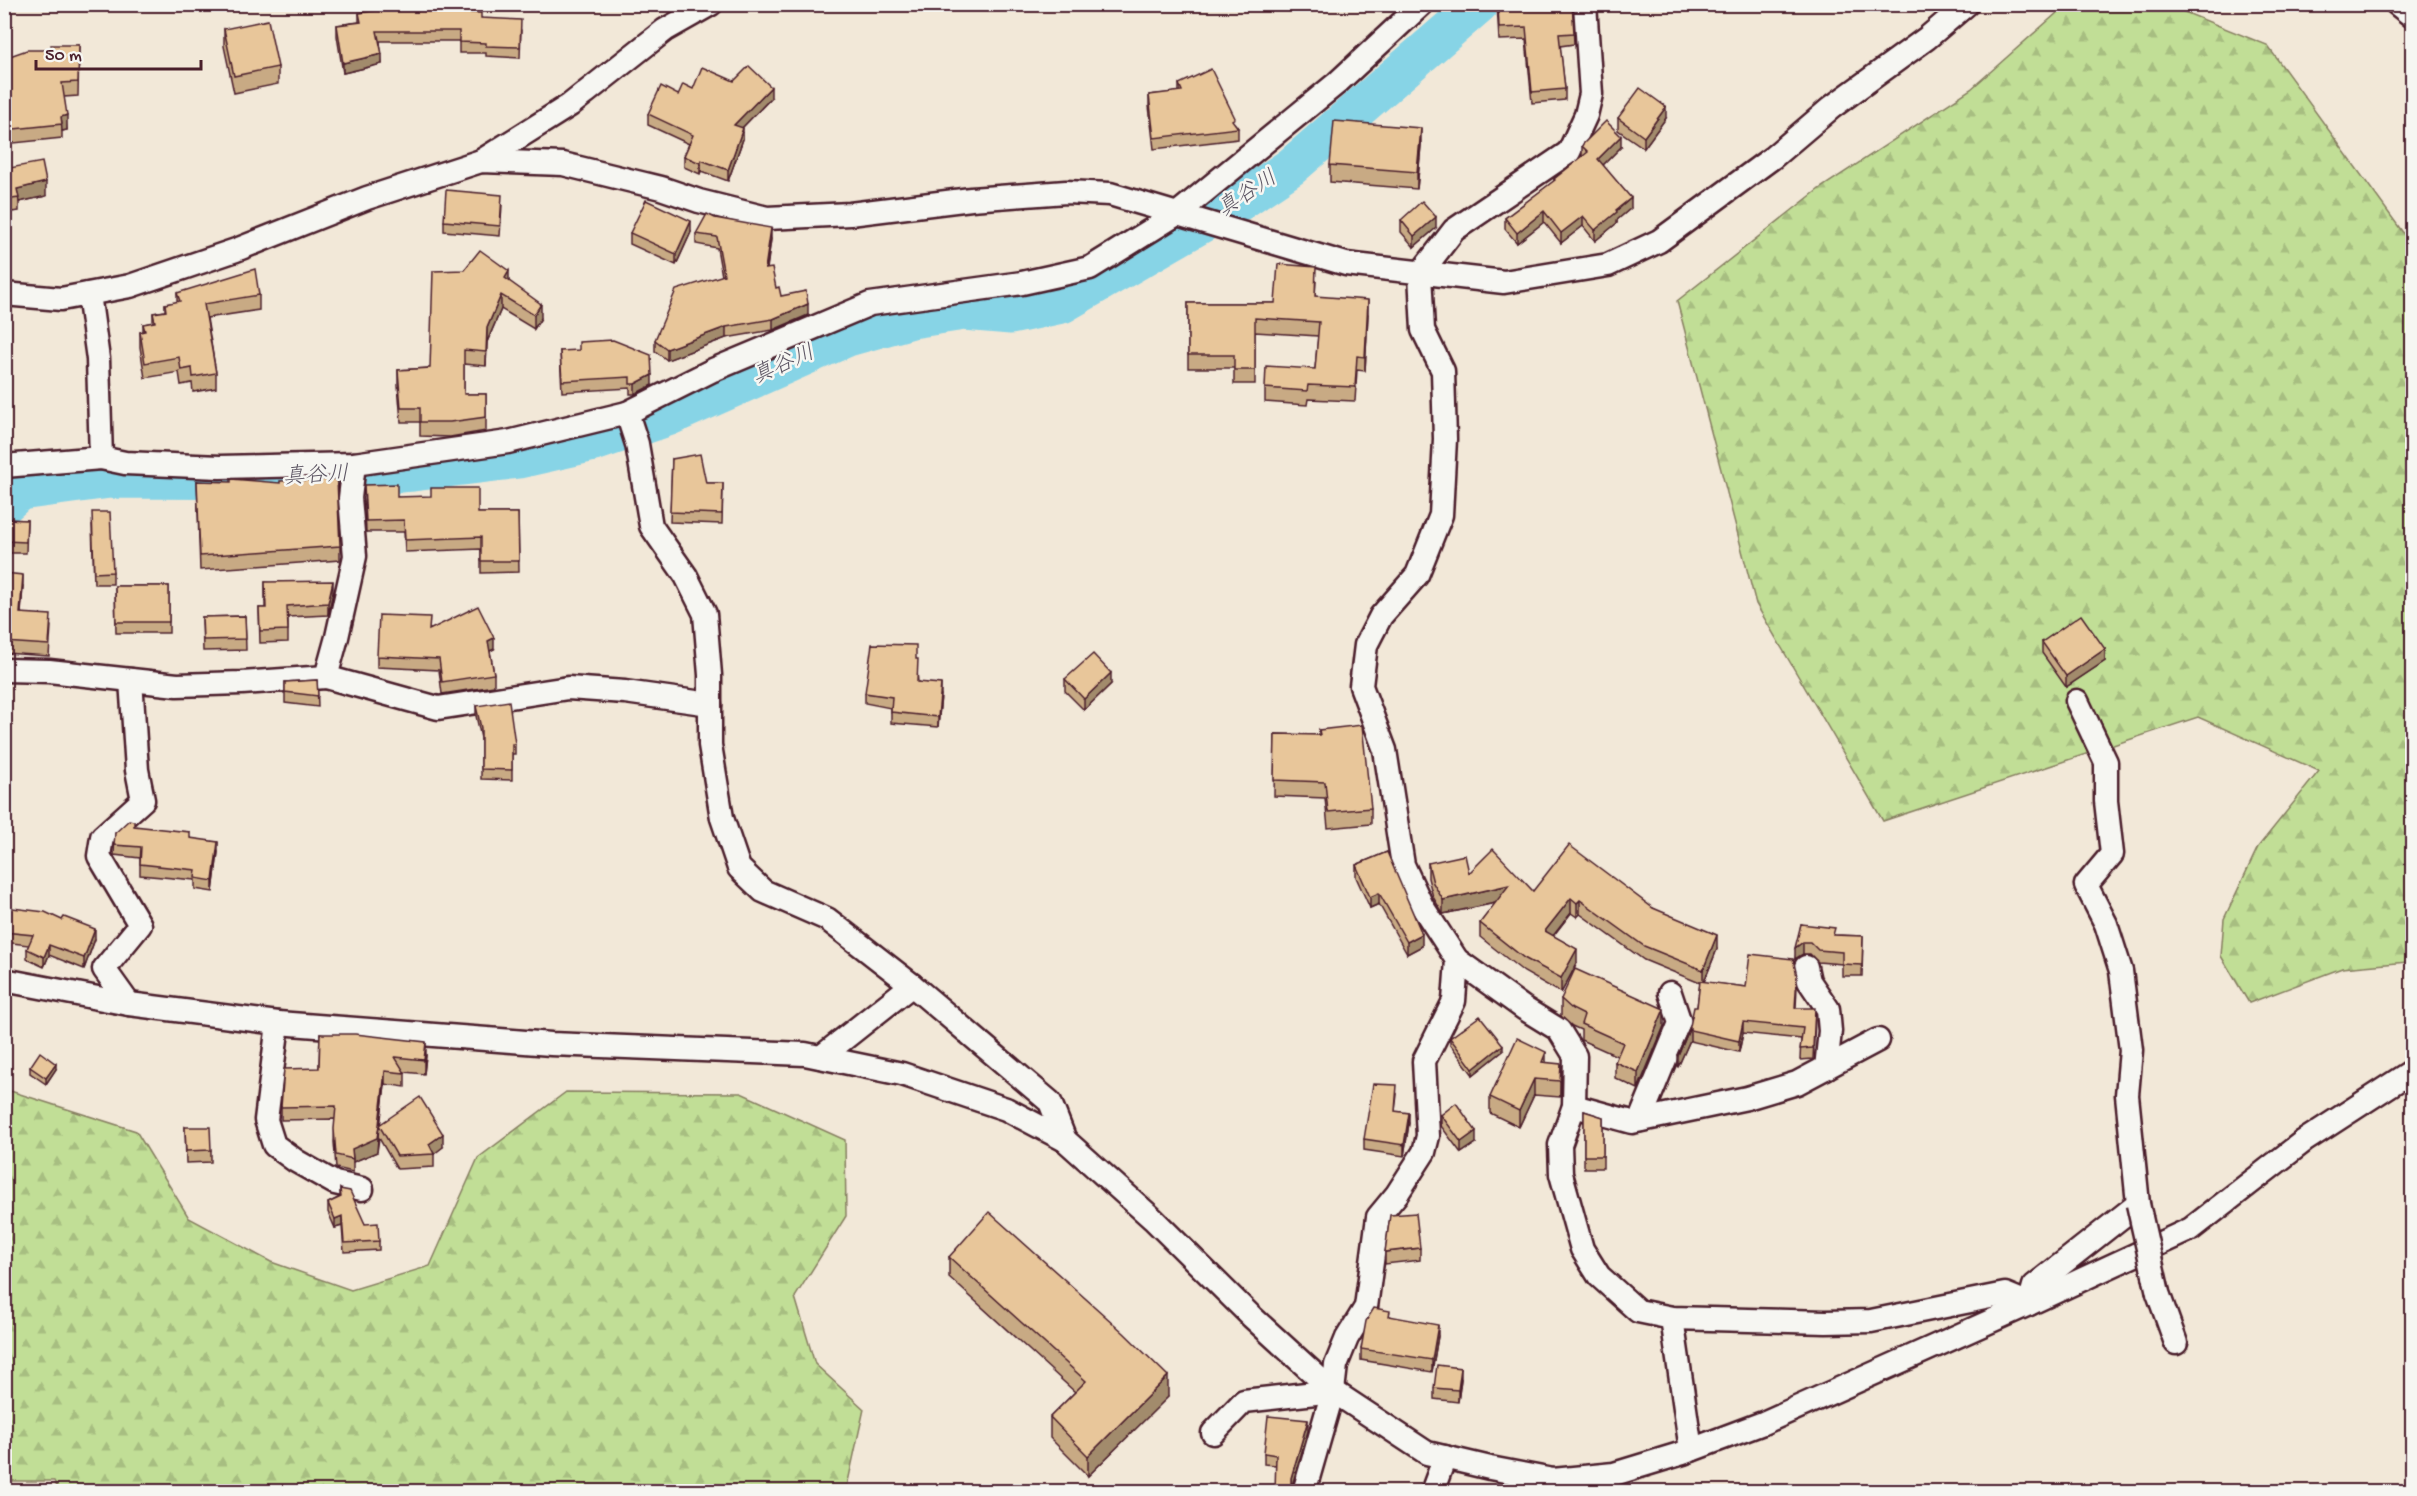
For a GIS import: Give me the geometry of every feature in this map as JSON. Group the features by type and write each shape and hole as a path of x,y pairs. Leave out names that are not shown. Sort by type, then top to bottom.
{"street":[{"path":"4,294 61,299 130,286 236,250 367,198 482,161 570,105 665,30 711,4"},
{"path":"4,465 101,458 125,463 220,466 354,465 508,442 628,415 713,370 870,304 1022,283 1090,268 1184,216 1337,83 1422,4"},
{"path":"1585,4 1590,94 1586,115 1569,152 1454,230 1420,274 1423,330 1443,371 1445,439 1441,515 1417,575 1381,616 1366,645 1361,686 1385,750 1403,865 1422,906 1457,960 1525,1009 1559,1030 1575,1056 1574,1106 1560,1145 1561,1174 1582,1249 1599,1276 1638,1311 1672,1318 1871,1321 2005,1294 2029,1304"},
{"path":"482,161 563,164 661,188 699,201 767,218 850,214 1066,192 1110,194 1346,264 1504,282 1608,265 1659,241 1772,158 1833,107 1928,38 1967,4"},
{"path":"2397,4 2412,16"},
{"path":"89,294 98,359 101,458"},
{"path":"628,415 637,444 651,526 686,576 705,614 710,745 722,818 739,867 763,891 827,919 912,985 1050,1102 1065,1140"},
{"path":"326,677 355,556 350,498 354,465"},
{"path":"4,670 49,671 177,685 326,677 438,708 568,688 625,692 710,704"},
{"path":"129,1004 104,969 141,925 99,856 102,837 143,800 137,770 130,680"},
{"path":"2077,701 2106,762 2106,801 2112,854 2086,885 2106,924 2121,971 2131,1050 2127,1095 2138,1204 2158,1293 2176,1342"},
{"path":"1304,1491 1333,1391 1336,1365 1347,1338 1366,1307 1378,1217 1404,1185 1424,1152 1428,1136 1424,1061 1454,1001 1457,960"},
{"path":"1806,967 1809,981 1828,1009 1830,1031 1826,1068"},
{"path":"4,980 129,1004 278,1023 551,1044 805,1054 902,1074 1006,1109 1065,1140 1153,1219 1252,1317 1333,1391 1428,1453 1553,1480 1614,1474 1763,1423 2029,1304 2191,1228 2304,1141 2412,1071"},
{"path":"821,1057 912,985"},
{"path":"1640,1120 1680,1023 1670,993"},
{"path":"278,1023 266,1120 274,1145 296,1161 335,1183 362,1189"},
{"path":"1574,1106 1632,1122 1747,1098 1797,1083 1878,1040"},
{"path":"2029,1304 2034,1286 2138,1204"},
{"path":"1672,1318 1691,1449"},
{"path":"1213,1433 1244,1401 1333,1391"},
{"path":"1432,1491 1445,1457"}],"green space":[{"path":"2066,5 2167,5 2267,45 2412,245 2412,960 2408,962 2342,968 2249,1003 2221,956 2224,919 2258,847 2319,771 2198,717 1883,821 1756,604 1677,301 1819,189 1971,89"},
{"path":"4,1089 136,1131 189,1218 271,1262 351,1290 430,1266 478,1158 566,1092 741,1093 845,1140 846,1216 795,1297 815,1364 864,1409 846,1491 60,1492 54,1481 5,1481"}],"building":[{"path":"390,4 452,4 453,12 481,13 481,18 521,20 520,47 459,42 459,31 377,31 382,54 343,63 337,25 361,22 359,13 390,8"},
{"path":"1498,4 1572,4 1574,33 1559,34 1565,89 1532,92 1526,27 1499,28"},
{"path":"268,20 278,67 234,76 224,29"},
{"path":"51,45 79,45 78,82 62,83 67,115 61,117 62,124 4,130 4,86 7,86 4,78 4,58 27,50 51,50"},
{"path":"749,66 771,87 734,125 743,128 728,170 701,160 700,163 684,156 693,135 648,114 661,86 678,95 683,84 693,89 702,67 734,81"},
{"path":"1211,69 1235,118 1232,120 1238,128 1154,138 1149,95 1182,91 1179,84"},
{"path":"1640,88 1666,107 1644,137 1618,118"},
{"path":"1334,121 1421,128 1417,172 1330,165"},
{"path":"1606,121 1621,136 1598,159 1631,198 1595,230 1583,216 1561,233 1544,211 1517,233 1505,218 1588,152 1582,146 1583,144"},
{"path":"42,162 46,182 17,189 19,198 4,200 4,169"},
{"path":"446,190 502,195 500,226 444,221"},
{"path":"646,200 691,221 676,254 630,233"},
{"path":"1422,201 1436,217 1414,236 1401,220"},
{"path":"707,214 715,218 771,228 765,269 772,268 776,288 779,287 781,296 806,291 808,304 773,319 726,327 667,349 655,340 676,290 724,275 717,237 696,234"},
{"path":"480,250 509,271 505,278 541,304 534,315 501,295 487,328 486,352 464,350 464,394 486,394 486,417 450,422 420,422 420,408 401,408 398,370 430,368 433,271 464,270"},
{"path":"1278,264 1316,267 1315,296 1368,300 1365,357 1357,356 1355,387 1308,385 1307,391 1265,388 1266,366 1315,369 1319,322 1255,318 1255,370 1234,370 1234,355 1188,355 1188,303 1275,303"},
{"path":"255,269 259,295 204,304 216,373 193,377 192,368 181,370 179,357 145,363 140,332 145,331 143,324 155,322 153,313 166,311 165,304 180,301 177,293"},
{"path":"613,340 651,355 652,375 635,384 630,384 630,377 562,381 560,351 579,350 579,342"},
{"path":"700,454 706,483 723,483 722,514 670,512 672,459"},
{"path":"231,479 280,483 280,481 337,479 340,546 200,556 197,481 231,482"},
{"path":"397,484 397,497 431,496 431,488 478,488 478,513 518,513 519,561 481,561 481,537 405,540 404,520 366,521 364,485"},
{"path":"92,512 110,512 113,572 94,573"},
{"path":"4,519 27,520 26,542 4,541"},
{"path":"4,573 23,575 20,613 51,615 49,645 4,642"},
{"path":"333,581 328,603 287,606 288,630 260,631 259,608 266,608 265,582"},
{"path":"115,586 169,586 169,622 116,622"},
{"path":"478,606 494,638 488,641 494,674 442,682 439,659 377,656 379,615 430,617 429,630"},
{"path":"2081,615 2105,649 2066,676 2042,642"},
{"path":"245,616 246,639 203,640 202,617"},
{"path":"872,644 916,645 917,682 941,684 938,717 891,712 892,697 865,693"},
{"path":"1093,654 1111,673 1084,699 1065,679"},
{"path":"317,680 318,696 285,692 285,682"},
{"path":"509,701 515,744 512,744 512,770 481,769 481,728 476,706"},
{"path":"1362,725 1371,808 1328,812 1325,782 1274,780 1275,734 1320,735 1319,730"},
{"path":"129,820 134,821 134,826 190,832 190,838 218,842 213,881 195,878 196,870 140,864 141,847 114,845 115,833"},
{"path":"1569,845 1653,908 1717,935 1703,970 1644,946 1580,900 1577,903 1571,898 1545,931 1577,949 1561,978 1524,958 1480,923 1509,885 1443,900 1433,883 1428,863 1465,855 1469,873 1493,849 1533,891"},
{"path":"1387,852 1422,934 1407,942 1379,893 1370,897 1356,865"},
{"path":"4,907 45,912 62,920 64,917 95,929 84,958 49,945 44,957 27,949 33,935 4,932"},
{"path":"1801,924 1835,928 1833,935 1863,936 1862,965 1842,964 1842,952 1818,950 1810,942 1803,942 1795,948"},
{"path":"1750,954 1793,959 1797,976 1795,1008 1815,1008 1813,1048 1800,1049 1803,1028 1743,1022 1739,1041 1690,1030 1690,1027 1678,1056 1690,1026 1694,1007 1697,1007 1700,981 1746,987"},
{"path":"1575,969 1664,1009 1638,1072 1615,1062 1623,1043 1581,1024 1584,1015 1572,1009 1561,999"},
{"path":"1480,1016 1503,1045 1473,1069 1450,1038"},
{"path":"320,1034 355,1034 426,1042 424,1060 395,1057 405,1073 385,1071 377,1138 352,1149 353,1159 336,1155 334,1129 336,1106 281,1107 284,1069 319,1068"},
{"path":"1517,1038 1546,1052 1542,1062 1561,1064 1560,1081 1534,1079 1519,1111 1490,1097"},
{"path":"40,1052 56,1064 46,1078 30,1067"},
{"path":"1373,1084 1397,1085 1395,1111 1409,1113 1404,1145 1364,1139"},
{"path":"420,1097 443,1134 429,1144 434,1154 397,1156 379,1125"},
{"path":"1456,1103 1476,1131 1461,1142 1441,1115"},
{"path":"1584,1111 1603,1117 1603,1156 1584,1156"},
{"path":"185,1127 210,1127 211,1150 186,1151"},
{"path":"340,1189 350,1191 365,1224 378,1223 379,1241 344,1243 342,1216 335,1219 328,1203 341,1197"},
{"path":"989,1212 1124,1333 1168,1376 1088,1456 1050,1417 1086,1381 949,1257"},
{"path":"1416,1213 1420,1248 1385,1252 1390,1215"},
{"path":"1374,1308 1390,1311 1389,1316 1438,1325 1432,1360 1361,1349 1366,1321"},
{"path":"1437,1365 1461,1368 1458,1390 1434,1388"},
{"path":"1268,1416 1308,1420 1291,1478 1291,1485 1295,1491 1275,1491 1276,1455 1264,1453"}],"waterway":[{"name":"真谷川","path":"4,505 20,491 110,479 309,480 413,472 519,459 594,442 670,416 848,337 912,319 964,311 1011,315 1062,304 1239,202 1291,167 1479,4"}]}
